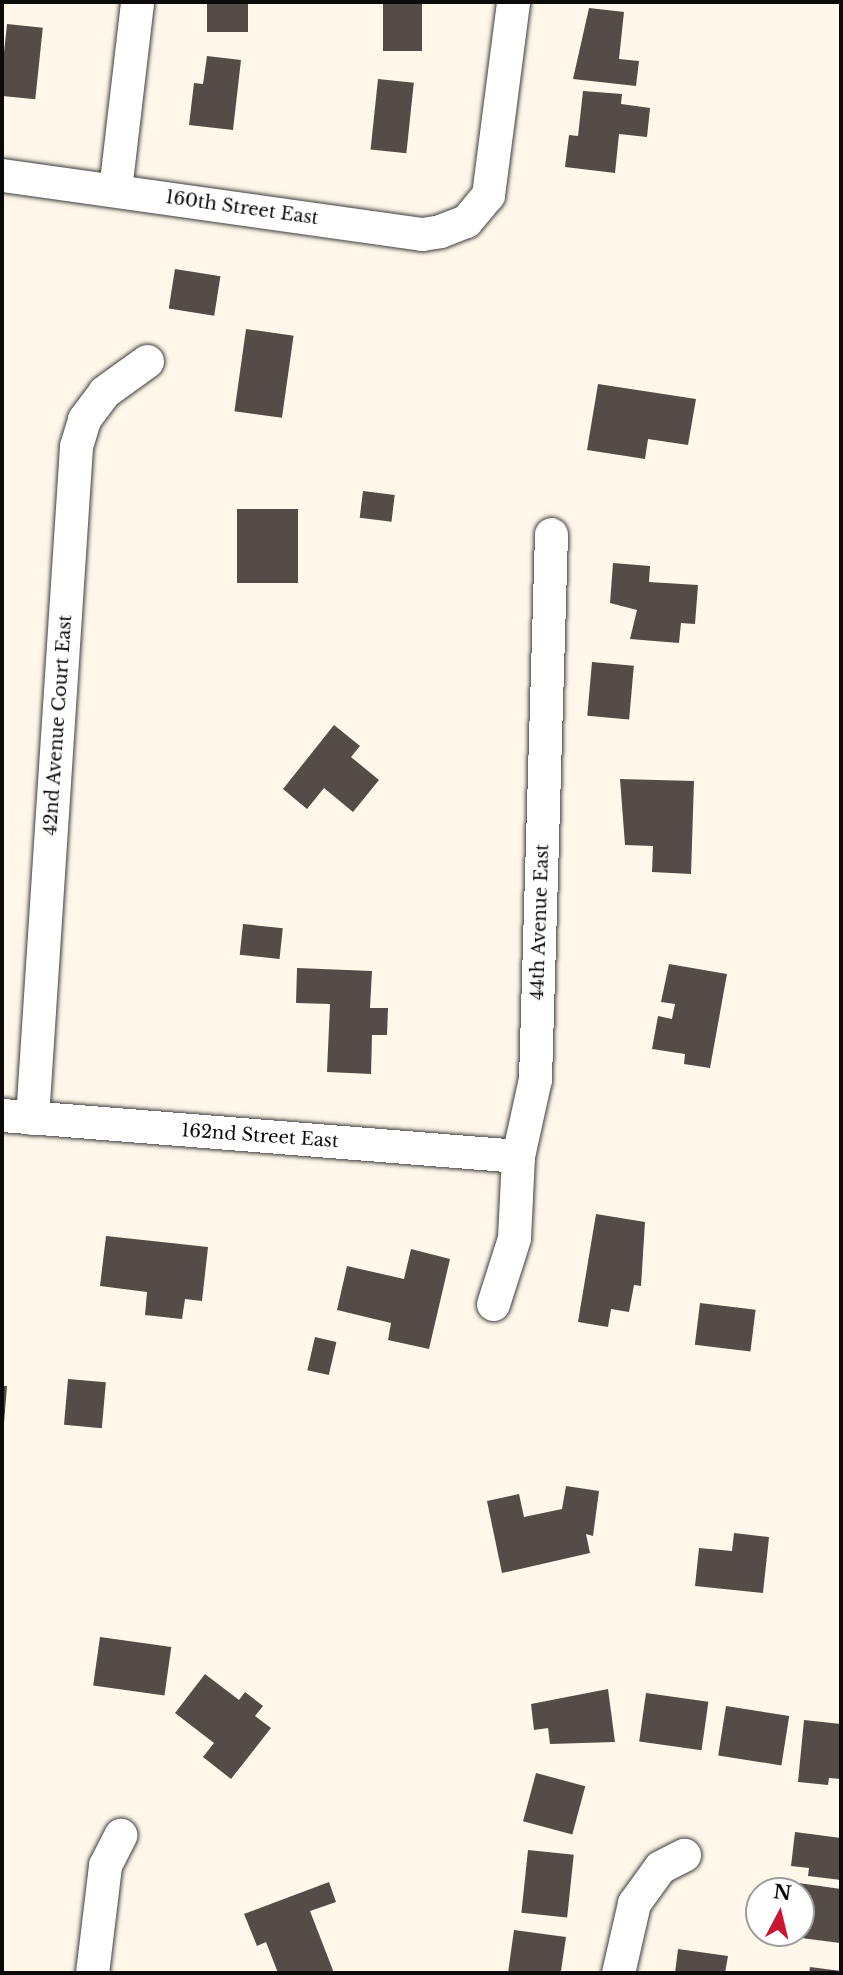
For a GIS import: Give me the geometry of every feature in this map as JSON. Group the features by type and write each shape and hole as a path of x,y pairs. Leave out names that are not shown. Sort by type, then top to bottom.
{"street":[{"path":"116,190 137,2"},
{"name":"160th Street East","path":"2,175 422,234 477,213 488,195 513,2"},
{"name":"42nd Avenue Court East","path":"17,1117 76,446 84,419 104,392 148,361"},
{"name":"44th Avenue East","path":"493,1304 514,1238 518,1156 535,1079 551,534"},
{"name":"162nd Street East","path":"17,1117 518,1156"},
{"path":"92,1973 105,1865 120,1835"},
{"path":"618,1973 634,1903 660,1867 684,1855"}],"building":[{"path":"207,2 248,2 248,32 207,32"},
{"path":"383,2 422,2 422,51 383,51"},
{"path":"589,8 624,12 619,59 639,61 636,86 573,79"},
{"path":"7,24 43,28 35,99 2,96"},
{"path":"207,56 241,60 233,130 189,125 194,83 203,84"},
{"path":"378,79 414,83 406,153 371,150"},
{"path":"583,91 622,94 621,104 650,108 647,137 619,134 615,173 565,167 569,135 578,136"},
{"path":"175,269 220,276 214,316 169,309"},
{"path":"246,329 294,336 282,418 234,411"},
{"path":"598,384 696,399 688,445 648,439 645,459 587,450"},
{"path":"363,491 395,495 391,522 360,518"},
{"path":"237,509 298,509 298,583 237,583"},
{"path":"613,563 650,566 649,582 698,585 695,624 681,623 679,643 630,639 637,610 610,603"},
{"path":"592,662 634,666 629,719 587,716"},
{"path":"334,725 360,746 351,757 379,780 353,812 324,788 307,809 283,789"},
{"path":"620,779 694,781 691,874 652,872 653,846 625,845"},
{"path":"243,924 283,928 280,959 240,955"},
{"path":"669,964 727,974 710,1068 684,1064 685,1054 652,1049 658,1016 672,1019 675,1004 661,1002"},
{"path":"297,968 372,971 370,1008 388,1008 387,1035 372,1035 371,1074 327,1072 330,1004 296,1003"},
{"path":"596,1214 645,1222 641,1286 634,1285 629,1312 611,1309 608,1327 578,1322"},
{"path":"106,1236 208,1247 202,1301 185,1299 182,1319 145,1315 147,1292 100,1286"},
{"path":"411,1249 450,1259 429,1349 388,1340 391,1323 337,1310 347,1266 404,1279"},
{"path":"700,1303 756,1310 750,1352 695,1345"},
{"path":"315,1337 336,1342 329,1375 307,1370"},
{"path":"68,1379 106,1382 102,1428 64,1425"},
{"path":"2,1386 7,1386 4,1423 2,1423"},
{"path":"566,1486 599,1491 593,1536 586,1534 590,1553 502,1573 487,1501 519,1494 524,1517 562,1509"},
{"path":"734,1533 769,1537 763,1593 695,1586 699,1548 732,1551"},
{"path":"100,1637 171,1647 164,1696 93,1686"},
{"path":"205,1674 239,1700 245,1692 263,1706 255,1716 271,1728 231,1779 203,1757 214,1743 175,1713"},
{"path":"608,1689 615,1742 550,1744 548,1728 534,1730 531,1704"},
{"path":"646,1693 708,1702 702,1750 639,1742"},
{"path":"726,1706 789,1716 781,1765 718,1755"},
{"path":"804,1720 841,1724 841,1779 829,1778 828,1785 798,1782"},
{"path":"536,1773 585,1786 572,1834 523,1821"},
{"path":"795,1832 841,1838 841,1880 808,1876 809,1868 791,1866"},
{"path":"528,1850 574,1855 567,1917 521,1913"},
{"path":"329,1882 336,1902 310,1911 334,1973 278,1973 266,1942 257,1946 244,1914"},
{"path":"815,1885 841,1889 840,1943 815,1940"},
{"path":"514,1930 566,1937 561,1971 508,1973"},
{"path":"678,1949 728,1956 725,1973 675,1973"},
{"path":"810,1967 841,1971 841,1973 809,1973"}]}
